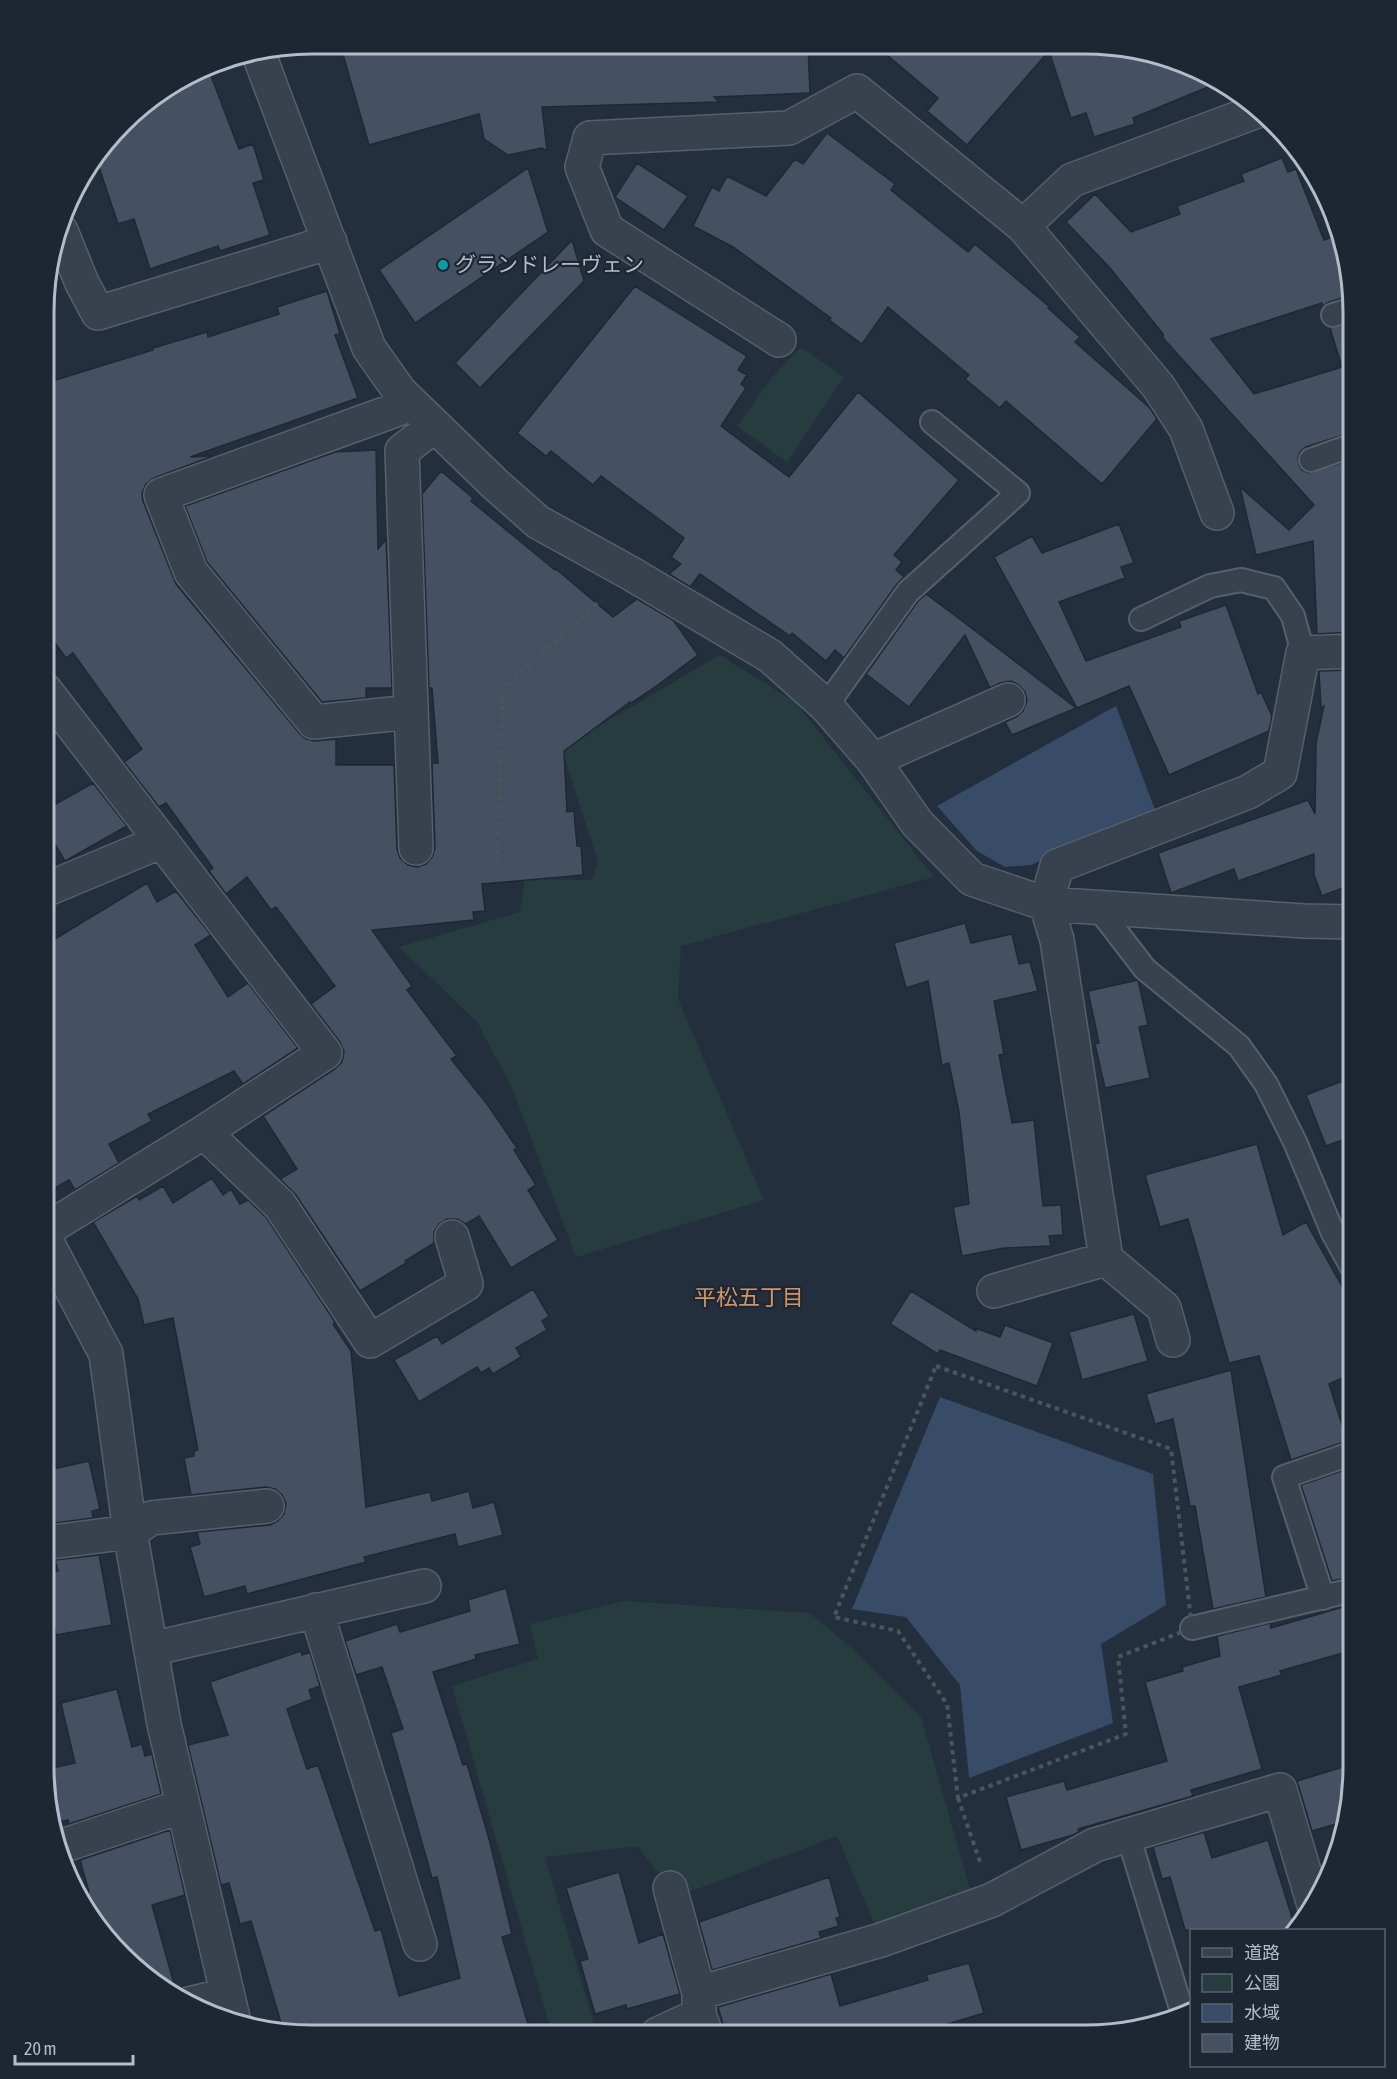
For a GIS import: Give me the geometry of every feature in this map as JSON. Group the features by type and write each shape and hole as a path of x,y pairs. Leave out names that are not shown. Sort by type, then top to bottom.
{"street":[{"path":"261,59 369,348 400,392 495,484 538,522 630,573 770,656 826,706 873,760 917,823 972,879 1046,904 1343,922"},
{"path":"779,340 607,230 582,166 590,138 789,128 857,91 1023,226 1158,386 1186,429 1217,513"},
{"path":"1023,226 1072,180 1250,114"},
{"path":"65,240 82,283 98,313 330,242"},
{"path":"411,712 314,723 191,572 161,495 423,415"},
{"path":"416,848 402,451 423,415"},
{"path":"1173,1340 1164,1308 1106,1259 1057,940 1046,904 1058,866 1248,792 1280,773 1303,653 1343,651"},
{"path":"873,760 1008,700"},
{"path":"54,702 325,1053 204,1132 54,1225"},
{"path":"54,886 162,841"},
{"path":"204,1132 280,1205 370,1341 466,1284 452,1237"},
{"path":"54,1256 106,1354 130,1532 164,1724 230,2008"},
{"path":"994,1291 1106,1259"},
{"path":"54,1542 130,1532 151,1518 267,1506"},
{"path":"151,1649 424,1586"},
{"path":"316,1610 420,1944"},
{"path":"677,2025 881,1940 992,1900 1095,1845 1280,1790 1310,1892"},
{"path":"66,1845 183,1806"},
{"path":"670,1888 701,2014"}],"lane":[{"path":"826,706 908,592 1018,493 932,422"},
{"path":"1311,460 1343,449"},
{"path":"1141,619 1210,586 1241,580 1274,588 1293,616 1303,653"},
{"path":"1098,908 1145,969 1239,1046 1246,1055 1266,1084 1295,1142 1343,1250"},
{"path":"1323,1598 1284,1477 1343,1456"},
{"path":"1192,1628 1343,1593"},
{"path":"1128,1835 1180,2005"}],"path":[{"path":"497,863 503,689 630,573"},
{"path":"958,1798 1126,1734 1118,1657 1192,1628 1171,1449 936,1366 834,1617 898,1631 947,1704 958,1798 992,1900"}],"green space":[{"path":"801,347 844,377 787,462 737,426 774,375"},
{"path":"720,655 795,702 934,877 681,946 678,999 764,1200 576,1257 512,1088 477,1022 399,947 520,912 525,879 592,880 598,861 561,748"},
{"path":"623,1601 809,1613 852,1648 921,1717 975,1907 881,1940 837,1836 676,1897 637,1846 545,1857 594,2025 549,2025 452,1686 538,1659 530,1624"}],"water":[{"path":"1116,706 1155,810 1031,865 1005,867 977,851 937,806"},
{"path":"940,1397 1153,1474 1166,1605 1101,1644 1113,1723 969,1778 960,1685 906,1617 852,1609"}],"building":[{"path":"343,54 808,54 810,93 714,97 719,102 542,107 547,151 542,148 508,155 484,139 479,114 369,145"},
{"path":"886,54 1046,54 967,145 927,111 938,98"},
{"path":"1050,54 1085,54 1135,59 1168,68 1209,86 1133,118 1135,124 1094,137 1086,113 1071,118"},
{"path":"211,75 239,149 253,144 264,180 253,183 270,235 220,251 218,246 150,269 134,219 118,224 99,166 118,142 155,107"},
{"path":"827,133 895,184 891,190 968,252 975,244 1050,307 1048,308 1080,337 1075,342 1150,408 1157,419 1102,484 1006,401 1000,408 965,379 969,375 888,307 862,344 829,320 831,318 733,247 693,226 712,187 719,191 727,176 766,196 795,159 803,164"},
{"path":"1282,158 1288,172 1296,169 1324,240 1332,237 1338,262 1342,298 1211,339 1254,394 1342,367 1330,328 1343,325 1343,435 1306,447 1300,452 1298,458 1302,470 1309,473 1343,462 1343,633 1317,634 1313,541 1256,555 1240,487 1289,530 1314,505 1163,338 1163,334 1110,268 1066,222 1095,194 1131,232 1180,214 1177,206 1244,181 1241,174"},
{"path":"637,163 688,196 664,230 615,197"},
{"name":"グランドレーヴェン","path":"528,168 548,232 415,323 379,270"},
{"path":"572,240 584,281 480,388 455,363"},
{"path":"635,286 747,356 738,370 747,375 741,384 746,388 721,426 789,477 858,392 959,480 894,555 902,562 896,570 904,577 844,658 835,650 826,661 792,633 790,636 700,574 690,587 669,574 681,564 671,557 684,538 601,476 593,485 551,451 546,456 517,433"},
{"path":"327,291 340,334 335,335 358,398 190,457 213,456 154,478 146,484 142,493 143,501 176,584 300,734 306,739 315,741 336,739 336,765 394,765 397,849 400,858 408,865 417,867 426,864 435,848 432,763 438,763 432,688 429,688 422,494 441,471 473,498 471,501 613,617 637,599 673,620 698,655 564,751 567,812 574,811 577,846 581,846 583,875 482,884 485,911 473,912 474,920 372,930 412,986 407,990 457,1056 451,1059 487,1104 517,1148 514,1150 536,1185 528,1190 558,1240 511,1268 479,1216 466,1224 457,1219 447,1219 439,1224 434,1232 434,1243 360,1291 296,1195 280,1179 297,1169 263,1116 335,1069 342,1062 344,1052 340,1042 311,1004 335,986 276,907 271,910 247,877 226,894 209,871 213,868 166,803 159,807 124,762 142,749 73,653 66,658 54,641 54,381 207,332 208,337 279,314 277,307"},
{"path":"376,450 378,549 386,539 392,688 366,688 366,698 322,702 207,562 185,506 335,452"},
{"path":"1119,524 1134,563 1121,567 1125,578 1059,602 1086,661 1181,627 1179,621 1226,605 1258,694 1261,692 1272,716 1269,731 1169,775 1129,686 1077,708 994,557 1032,536 1042,553"},
{"path":"926,594 1076,708 1012,735 1005,722 1023,711 1027,701 1025,692 1011,681 990,688 965,635 909,707 866,674 918,601"},
{"path":"1343,670 1343,888 1322,896 1314,875 1314,854 1238,881 1234,869 1171,893 1158,853 1308,800 1315,814 1316,743 1324,706 1321,708 1319,671"},
{"path":"93,783 127,826 65,861 54,843 54,805"},
{"path":"147,883 157,902 176,891 211,935 195,945 228,997 248,983 298,1048 243,1084 234,1071 148,1114 152,1121 109,1144 119,1163 75,1190 69,1180 54,1188 54,940"},
{"path":"965,923 971,943 1012,934 1019,964 1030,962 1038,991 994,1001 1004,1054 999,1055 1012,1123 1034,1120 1043,1206 1061,1205 1063,1235 1049,1236 1051,1246 1004,1248 962,1256 953,1207 969,1204 959,1112 949,1063 942,1065 928,981 906,988 894,943"},
{"path":"1138,980 1148,1025 1139,1027 1150,1078 1105,1088 1095,1044 1099,1043 1088,991"},
{"path":"1343,1081 1343,1140 1326,1146 1306,1095"},
{"path":"1257,1144 1283,1235 1306,1222 1343,1288 1343,1378 1329,1384 1343,1428 1343,1442 1291,1460 1259,1356 1229,1363 1188,1219 1160,1227 1145,1175"},
{"path":"212,1178 223,1195 231,1189 240,1204 248,1200 266,1217 335,1322 333,1324 351,1351 366,1507 430,1492 432,1501 469,1491 473,1508 494,1502 503,1535 458,1547 455,1534 364,1557 366,1562 247,1594 245,1586 204,1597 190,1547 200,1544 197,1532 270,1525 284,1514 286,1503 275,1489 266,1487 191,1495 184,1458 194,1456 194,1451 198,1450 173,1318 144,1325 138,1299 93,1222 137,1196 139,1200 163,1186 173,1203"},
{"path":"533,1289 549,1316 542,1321 547,1330 516,1348 521,1357 493,1374 489,1368 481,1373 477,1367 419,1402 394,1360 437,1336 442,1344"},
{"path":"911,1291 976,1331 975,1328 1000,1337 1005,1325 1053,1343 1037,1386 940,1350 938,1354 890,1324"},
{"path":"1134,1314 1148,1361 1082,1380 1069,1332"},
{"path":"1231,1370 1266,1597 1213,1609 1195,1506 1190,1506 1173,1419 1155,1424 1146,1394"},
{"path":"89,1461 100,1509 92,1511 93,1518 54,1523 54,1469"},
{"path":"1343,1470 1343,1579 1332,1581 1301,1485"},
{"path":"99,1555 112,1625 56,1635 54,1572 58,1571 55,1560"},
{"path":"506,1588 520,1644 475,1655 476,1659 433,1672 463,1765 467,1764 489,1839 512,1934 502,1937 528,2025 281,2023 251,1921 240,1924 229,1883 221,1885 188,1745 228,1735 210,1682 301,1651 302,1655 310,1652 320,1686 309,1690 312,1699 287,1709 307,1769 318,1765 375,1931 381,1929 399,1996 460,1978 437,1877 432,1878 391,1733 403,1729 382,1667 356,1675 345,1641 397,1624 400,1632 470,1611 468,1600"},
{"path":"1343,1607 1343,1653 1280,1671 1282,1675 1239,1687 1262,1769 1191,1790 1193,1796 1078,1829 1079,1832 1073,1835 1021,1850 1006,1797 1064,1781 1067,1790 1167,1761 1145,1682 1183,1671 1182,1667 1220,1656 1217,1636 1270,1623 1271,1628"},
{"path":"117,1689 132,1747 142,1744 145,1756 152,1754 161,1794 69,1824 68,1820 60,1822 54,1768 75,1763 61,1703"},
{"path":"1343,1767 1341,1801 1336,1824 1312,1831 1297,1781"},
{"path":"170,1830 185,1895 152,1905 174,1985 142,1961 107,1924 87,1893 89,1892 80,1860"},
{"path":"1204,1832 1212,1858 1268,1840 1293,1920 1286,1929 1185,1930 1170,1877 1162,1879 1153,1847"},
{"path":"619,1872 639,1943 663,1934 680,1994 627,2009 626,2005 595,2014 580,1961 588,1959 566,1888"},
{"path":"829,1877 840,1917 836,1918 839,1926 819,1932 821,1938 712,1970 699,1922"},
{"path":"969,1963 984,2013 944,2025 723,2025 718,2007 831,1974 840,2006 928,1980 926,1975"}],"place":[{"name":"グランドレーヴェン","path":"443,265"}],"district":[{"name":"平松五丁目","path":"749,1297"}]}
